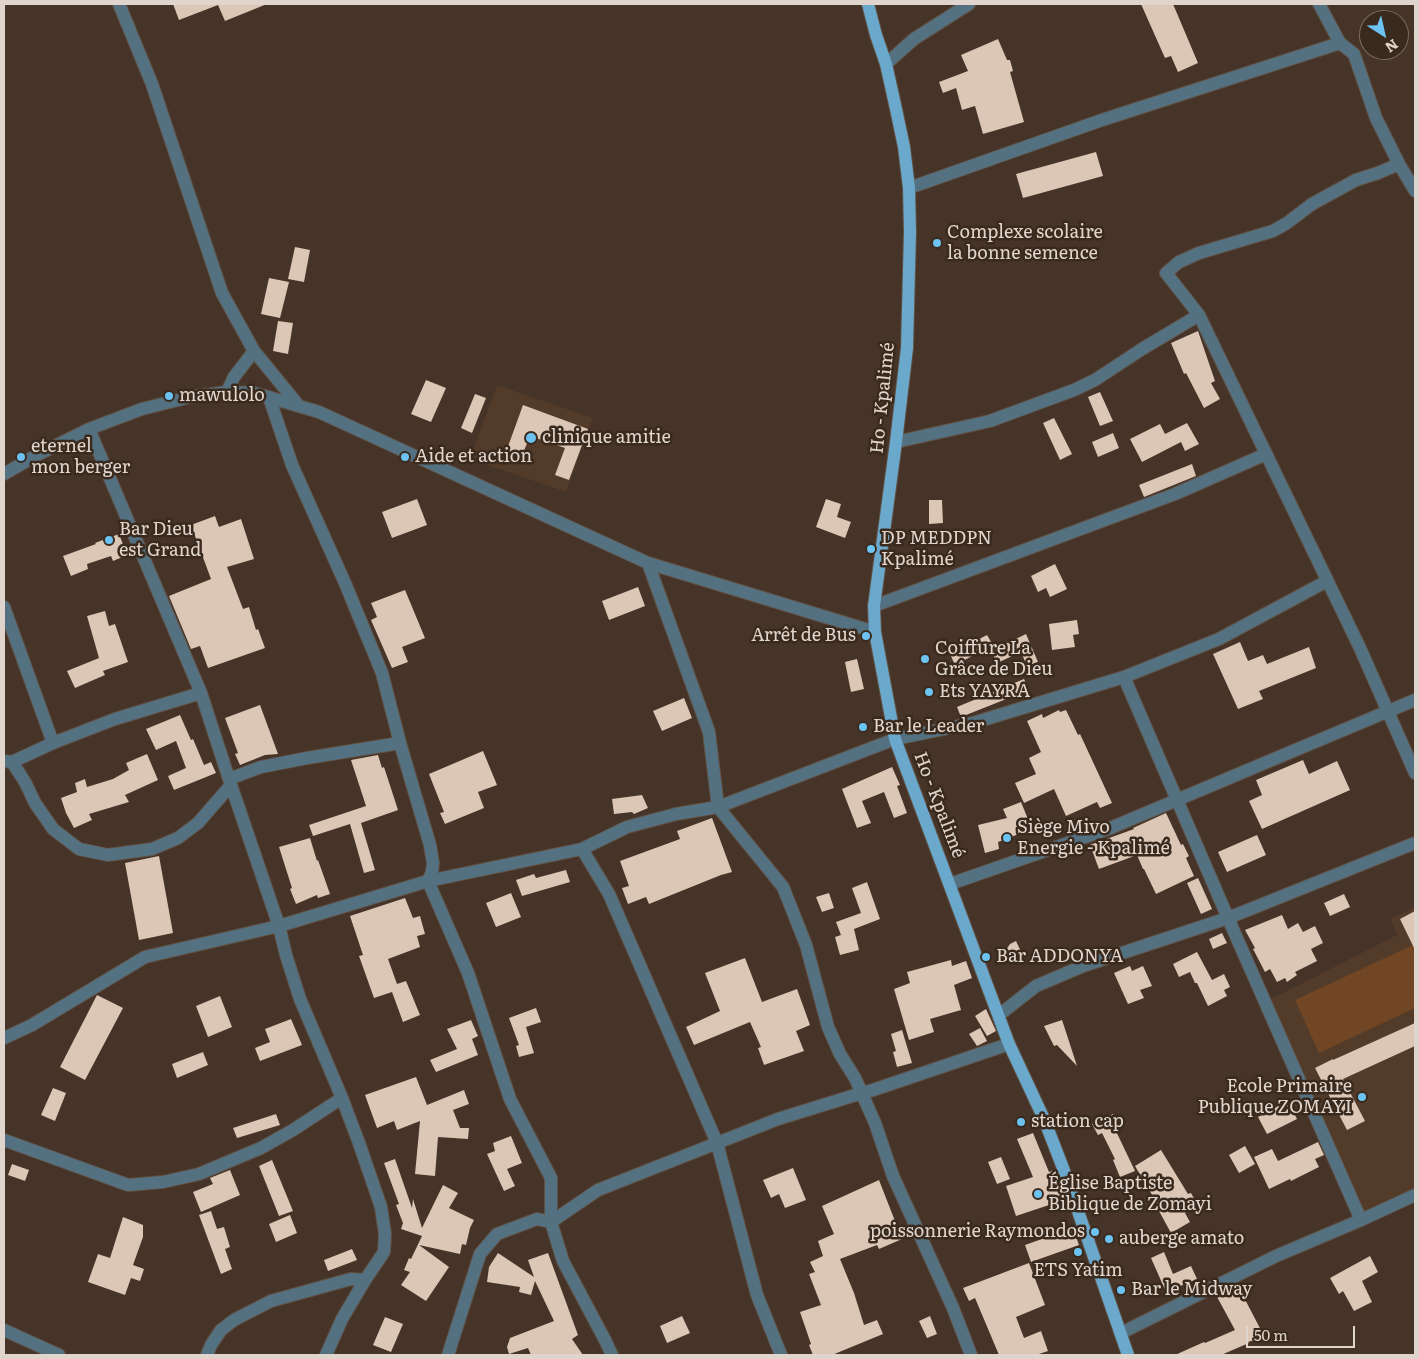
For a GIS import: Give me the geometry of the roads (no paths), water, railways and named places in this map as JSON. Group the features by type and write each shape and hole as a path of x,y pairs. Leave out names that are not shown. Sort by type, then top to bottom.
{"main road":[{"name":"Ho - Kpalimé","path":"868,4 886,64 904,147 909,188 910,232 907,348 874,606 875,632 895,739 1009,1044 1044,1118 1063,1168 1128,1355"}],"street":[{"path":"119,4 152,84 222,293 254,351 299,406"},
{"path":"886,64 914,39 969,4"},
{"path":"1319,4 1340,43 1354,54 1376,118 1415,191"},
{"path":"909,188 1102,120 1340,43"},
{"path":"1399,164 1356,180 1312,204 1273,231 1200,253 1179,262 1166,273 1199,315 1360,648 1415,773"},
{"path":"896,442 990,420 1074,390 1095,380 1142,348 1199,315"},
{"path":"227,392 234,377 254,351"},
{"path":"4,474 89,429 142,409 190,397 227,392 254,393 319,412 648,563 875,632"},
{"path":"270,398 292,465 345,583 382,673 430,845 433,863 428,881 468,974 510,1098 551,1178 551,1222 563,1261 612,1355"},
{"path":"89,429 201,693 279,926 300,999 342,1098 381,1207 384,1252 342,1319 326,1355"},
{"path":"874,606 1175,494 1266,454"},
{"path":"648,563 710,732 718,807 783,887 806,945 828,1027 876,1122 893,1176 953,1308 971,1355"},
{"path":"4,1038 32,1025 145,957 279,926 428,881 582,849 627,827 676,814 718,807 895,739 973,723 1124,677 1219,639 1326,581"},
{"path":"4,607 53,743"},
{"path":"1124,677 1362,1220"},
{"path":"201,693 115,719 8,761 25,782 34,803 53,828 79,849 108,855 152,849 178,838 198,823 230,782 261,767 400,743"},
{"path":"950,884 1108,829 1415,700"},
{"path":"999,1015 1036,986 1075,969 1228,918 1415,844"},
{"path":"582,849 609,894 717,1143 757,1295 781,1355"},
{"path":"448,1355 480,1254 497,1234 537,1219 551,1222 598,1190 778,1119 873,1090 1009,1044"},
{"path":"4,1140 128,1185 163,1182 199,1174 261,1148 342,1098"},
{"path":"1120,1333 1276,1256 1362,1220 1415,1195"},
{"path":"207,1355 221,1330 234,1320 271,1301 351,1279 365,1280"},
{"path":"4,1330 59,1355"}],"place":[{"name":"Complexe scolaire la bonne semence","path":"937,243"},
{"name":"mawulolo","path":"169,396"},
{"name":"clinique amitie","path":"531,438"},
{"name":"eternel mon berger","path":"21,457"},
{"name":"Aide et action","path":"405,457"},
{"name":"Bar Dieu est Grand","path":"109,540"},
{"name":"DP MEDDPN Kpalimé","path":"871,549"},
{"name":"Arrêt de Bus","path":"866,636"},
{"name":"Coiffure La Grâce de Dieu","path":"925,659"},
{"name":"Ets YAYRA","path":"929,692"},
{"name":"Bar le Leader","path":"863,727"},
{"name":"Siège Mivo Energie - Kpalimé","path":"1007,838"},
{"name":"Bar ADDONYA","path":"986,957"},
{"name":"Ecole Primaire Publique ZOMAYI","path":"1362,1097"},
{"name":"station cap","path":"1021,1122"},
{"name":"Église Baptiste Biblique de Zomayi","path":"1038,1194"},
{"name":"poissonnerie Raymondos","path":"1095,1232"},
{"name":"auberge amato","path":"1109,1239"},
{"name":"ETS Yatim","path":"1078,1252"},
{"name":"Bar le Midway","path":"1121,1290"}]}
